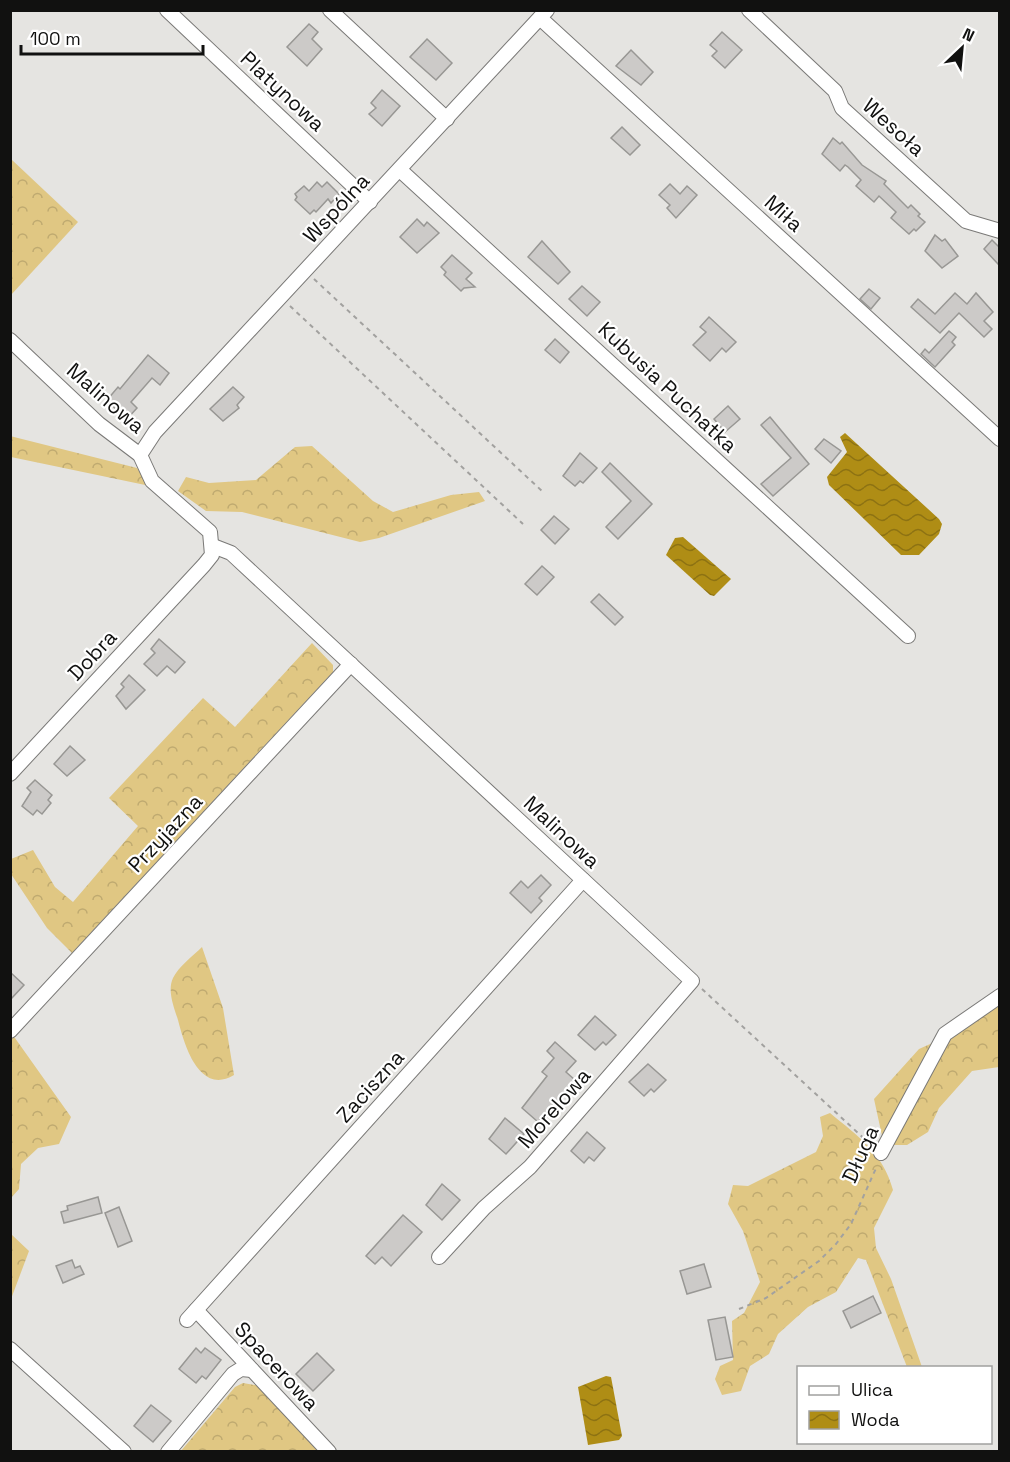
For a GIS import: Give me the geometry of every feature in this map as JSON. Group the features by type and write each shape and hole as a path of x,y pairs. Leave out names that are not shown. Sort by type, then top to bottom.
{"street":[{"name":"Platynowa","path":"167,10 370,201"},
{"path":"330,10 447,119"},
{"name":"Wesoła","path":"749,10 835,91 842,108 966,221 999,231"},
{"name":"Wspólna","path":"140,455 155,432 543,14"},
{"name":"Miła","path":"543,14 999,439"},
{"name":"Kubusia Puchatka","path":"400,170 908,636"},
{"name":"Malinowa","path":"10,340 99,424 140,455 153,481 210,531 213,546 231,553 692,981"},
{"name":"Dobra","path":"10,774 204,565 212,555 213,546"},
{"name":"Przyjazna","path":"10,1031 351,664"},
{"name":"Zaciszna","path":"191,1315 583,880"},
{"name":"Morelowa","path":"439,1257 484,1208 530,1167 692,981"},
{"name":"Długa","path":"880,1153 945,1034 999,996"},
{"name":"Spacerowa","path":"191,1315 252,1370 329,1452"},
{"path":"10,1349 124,1452"},
{"path":"168,1452 233,1374 241,1369 252,1370"}],"path":[{"path":"305,271 542,491"},
{"path":"281,298 523,525"},
{"path":"692,981 745,1026 880,1153"},
{"name":"Długa","path":"739,1309 766,1298 819,1261 836,1244 851,1224 880,1153"}],"green space":[{"path":"11,159 78,222 10,295"},
{"path":"10,436 137,468 150,486 11,457"},
{"path":"312,446 373,501 393,512 451,495 479,492 485,501 379,538 360,542 242,512 206,511 178,491 186,477 209,483 256,480 295,447"},
{"path":"312,643 333,665 333,672 72,953 47,928 11,874 11,859 33,850 55,887 73,902 138,826 109,798 203,698 235,727"},
{"path":"202,947 223,1008 234,1075 222,1080 211,1079 195,1064 184,1042 171,994 171,983 175,974"},
{"path":"999,989 999,1067 972,1071 939,1108 928,1132 907,1145 884,1145 874,1099 919,1049 959,1031 964,1015"},
{"path":"10,1031 71,1117 59,1144 38,1148 21,1164 19,1189 11,1198"},
{"path":"830,1113 851,1130 869,1147 889,1177 893,1190 874,1228 876,1248 891,1279 922,1366 907,1366 866,1260 858,1258 836,1292 808,1307 778,1334 769,1354 750,1366 741,1391 722,1395 715,1379 720,1366 733,1360 732,1321 744,1313 760,1282 743,1231 728,1204 733,1185 748,1186 816,1152 823,1136 820,1117"},
{"path":"11,1234 29,1251 11,1299"},
{"path":"243,1383 260,1386 320,1452 180,1452 235,1387"}],"water":[{"path":"845,433 939,519 942,524 939,534 919,555 901,555 829,485 827,477 847,452 840,437"},
{"path":"683,537 731,579 714,596 710,595 666,555 675,538"},
{"path":"606,1376 611,1377 622,1436 619,1440 588,1445 578,1387"}],"building":[{"path":"309,24 318,32 312,39 322,49 307,66 287,47"},
{"path":"722,32 742,50 725,68 712,56 717,51 710,45"},
{"path":"427,39 452,63 436,80 410,57"},
{"path":"631,50 653,72 641,85 616,66"},
{"path":"382,90 400,106 382,126 369,114 376,108 371,103"},
{"path":"622,127 640,145 630,155 611,138"},
{"path":"833,138 840,144 842,142 862,165 886,181 884,184 908,208 911,205 920,214 918,216 925,222 916,231 914,229 909,234 891,218 896,212 879,196 874,202 856,186 861,180 848,167 845,165 840,171 822,154"},
{"path":"317,182 322,187 327,182 339,194 331,203 328,199 316,212 314,210 310,214 295,200 297,197 295,194 304,186 309,191"},
{"path":"670,184 680,194 687,186 697,195 676,218 667,208 670,205 659,195"},
{"path":"417,219 424,226 427,222 439,233 417,253 400,237"},
{"path":"935,235 942,241 945,239 958,256 942,268 925,251"},
{"path":"992,240 999,247 999,265 984,249"},
{"path":"542,241 570,272 558,284 528,257"},
{"path":"452,255 472,273 466,279 475,287 464,288 461,291 444,275 446,272 441,267"},
{"path":"582,286 600,302 587,316 569,299"},
{"path":"869,289 880,298 871,309 860,299"},
{"path":"955,293 967,304 976,293 993,312 984,321 992,329 984,337 959,313 940,333 911,307 918,299 935,314"},
{"path":"709,317 736,342 726,352 722,348 710,361 693,345 706,332 700,327"},
{"path":"949,331 956,337 952,342 955,345 935,367 921,354 925,349 929,353"},
{"path":"555,339 569,352 560,363 545,350"},
{"path":"148,355 169,373 160,385 152,378 131,402 137,408 126,420 107,400 118,387 120,389"},
{"path":"233,387 244,397 237,405 239,408 223,421 210,409"},
{"path":"728,406 740,419 725,432 714,419"},
{"path":"770,417 809,464 773,496 761,484 791,458 761,425"},
{"path":"824,439 841,451 831,463 815,449"},
{"path":"580,453 597,468 583,483 580,481 575,486 563,476"},
{"path":"610,463 652,504 618,539 606,527 631,501 602,472"},
{"path":"554,516 569,529 555,544 541,530"},
{"path":"542,566 554,577 537,595 525,584"},
{"path":"599,594 623,617 615,625 591,602"},
{"path":"159,639 185,662 175,673 167,666 157,676 144,664 155,653 151,649"},
{"path":"129,675 145,690 126,709 116,696 124,687 121,684"},
{"path":"70,746 85,760 67,776 54,764"},
{"path":"35,780 52,795 48,800 51,803 42,814 37,810 33,815 22,806 31,792 27,788"},
{"path":"541,875 551,885 539,898 542,901 531,913 510,893 521,881 528,888"},
{"path":"10,972 24,985 10,1000"},
{"path":"595,1016 616,1035 606,1045 603,1042 595,1050 578,1035"},
{"path":"555,1042 576,1061 566,1072 575,1080 538,1122 522,1108 547,1076 542,1072 554,1058 547,1051"},
{"path":"648,1064 666,1080 654,1092 651,1089 644,1096 629,1082"},
{"path":"505,1118 524,1134 506,1154 489,1139"},
{"path":"587,1132 605,1148 594,1161 589,1157 584,1163 571,1151"},
{"path":"442,1184 460,1200 442,1220 426,1205"},
{"path":"98,1197 102,1213 64,1223 61,1212 68,1210 67,1206"},
{"path":"119,1207 132,1241 118,1247 105,1213"},
{"path":"403,1215 422,1232 391,1266 382,1257 375,1264 366,1256"},
{"path":"72,1260 75,1268 80,1266 84,1274 63,1283 56,1266"},
{"path":"704,1264 711,1287 687,1294 680,1271"},
{"path":"873,1296 881,1313 851,1328 843,1311"},
{"path":"725,1317 733,1357 716,1360 708,1320"},
{"path":"196,1348 201,1353 205,1348 221,1360 206,1379 202,1376 196,1383 179,1369"},
{"path":"317,1353 334,1370 313,1391 296,1374"},
{"path":"151,1405 171,1421 153,1442 134,1426"}]}
